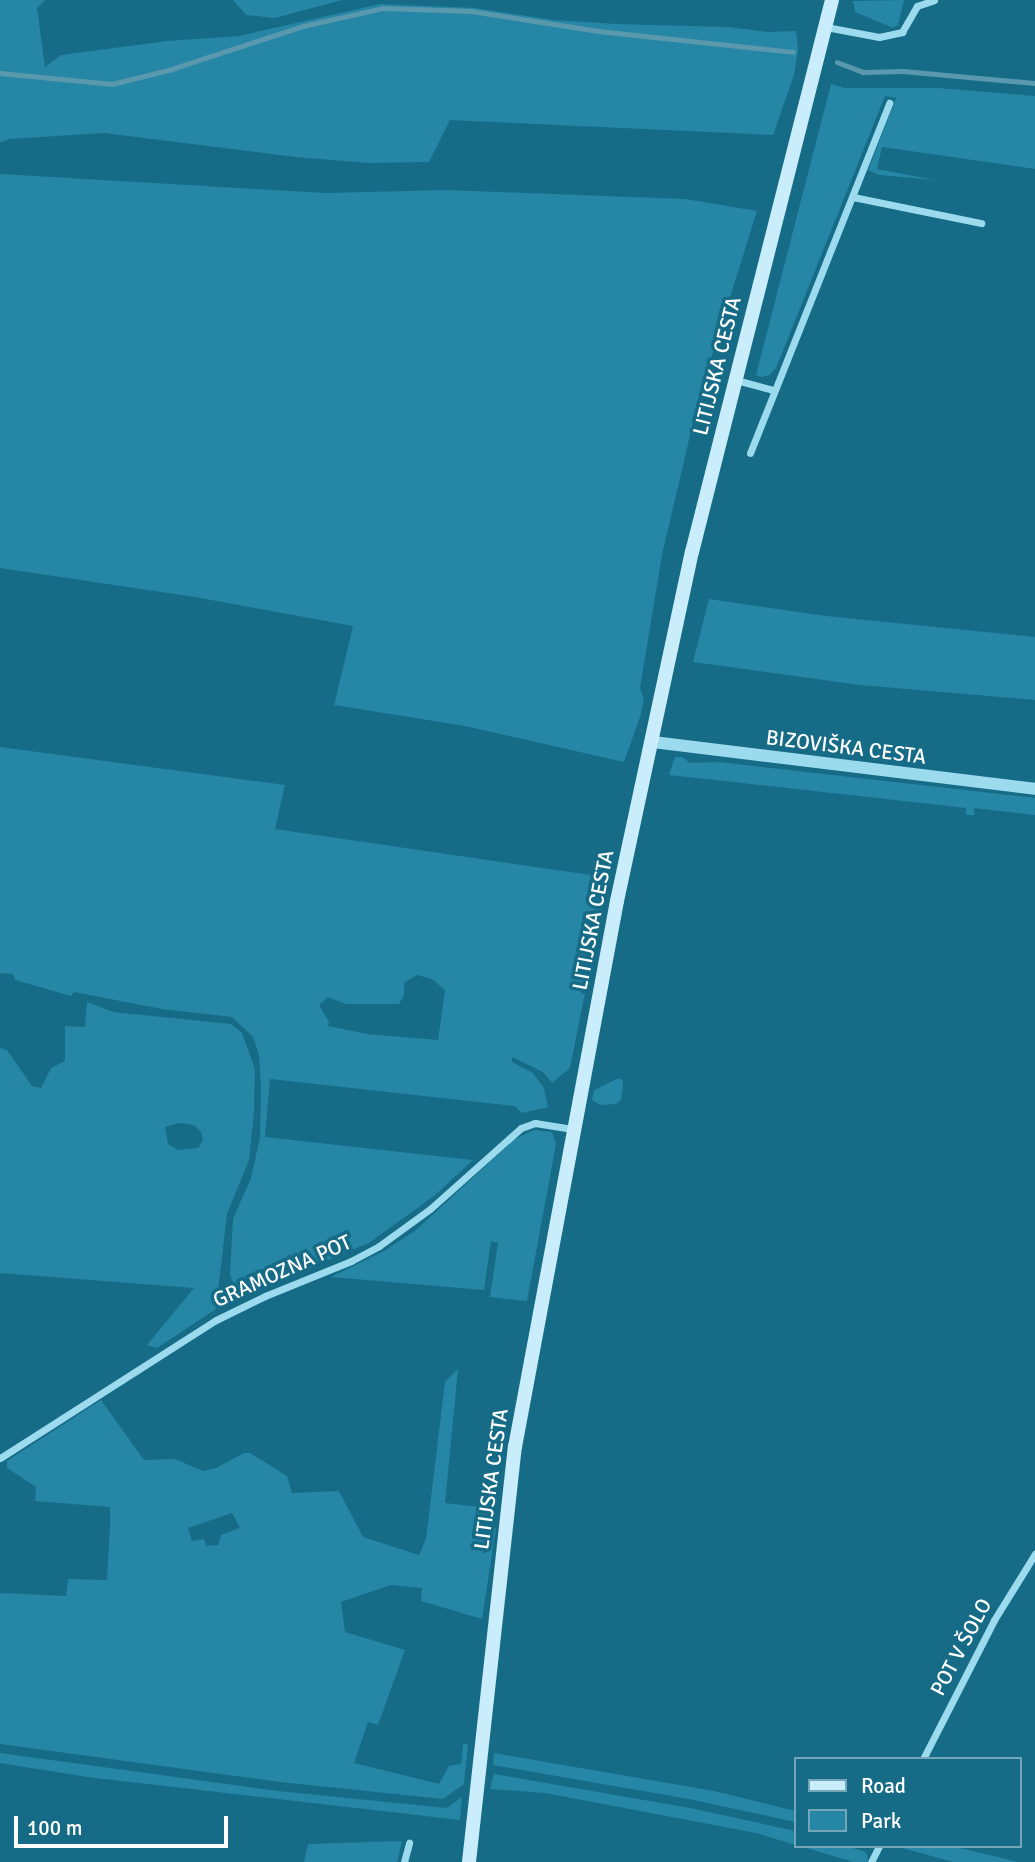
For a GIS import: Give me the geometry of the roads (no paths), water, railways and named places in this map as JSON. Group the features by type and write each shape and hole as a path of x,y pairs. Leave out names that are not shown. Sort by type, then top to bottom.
{"main road":[{"name":"LITIJSKA CESTA","path":"469,1862 512,1467 573,1129 627,852 692,552 832,0"}],"street":[{"path":"825,27 879,37 902,32 917,6 934,0"},
{"path":"750,453 890,103"},
{"path":"853,197 981,223"},
{"path":"735,380 774,390"},
{"name":"BIZOVIŠKA CESTA","path":"653,741 1035,789"},
{"name":"GRAMOZNA POT","path":"0,1458 216,1320 265,1296 351,1261 379,1245 430,1209 521,1128 535,1124 573,1129"},
{"name":"POT V ŠOLO","path":"924,1757 994,1620 1035,1554"},
{"path":"404,1862 409,1843"}],"waterway":[{"path":"0,73 112,84 169,70 303,26 383,8 471,11 598,31 793,52"},
{"path":"837,62 863,72 903,71 1035,83"}]}
